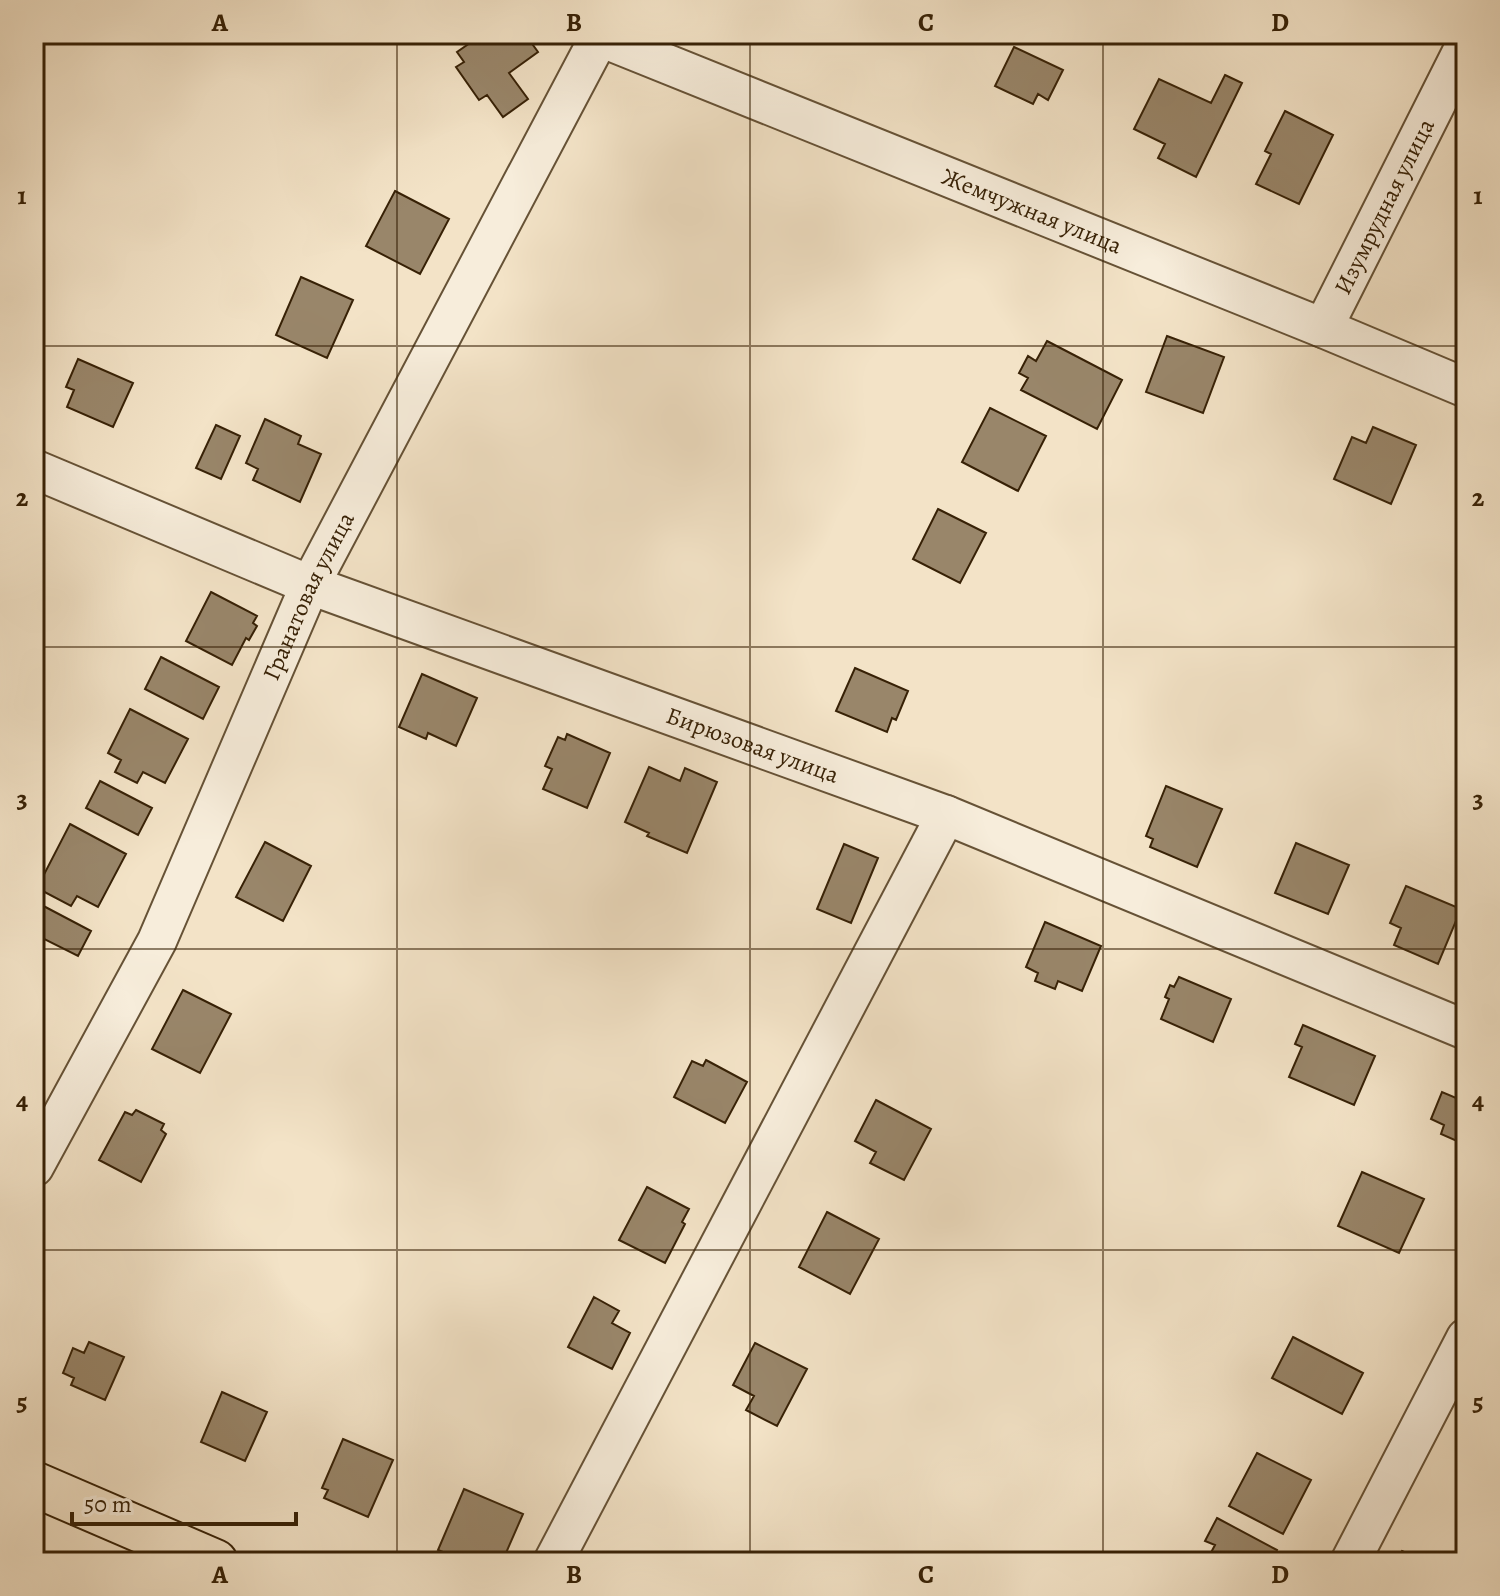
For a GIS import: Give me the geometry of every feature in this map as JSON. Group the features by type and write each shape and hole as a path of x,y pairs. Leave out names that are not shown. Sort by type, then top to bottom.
{"main road":[{"path":"34,1484 215,1562"}],"street":[{"name":"Жемчужная улица","path":"600,35 1466,388"},
{"name":"Гранатовая улица","path":"34,1167 157,941 310,585 600,35"},
{"name":"Изумрудная улица","path":"1323,328 1466,44"},
{"name":"Бирюзовая улица","path":"34,469 310,585 946,815 1466,1030"},
{"path":"553,1562 946,815"},
{"path":"1350,1562 1466,1338"}],"building":[{"path":"483,34 525,34 538,52 509,73 528,99 503,117 487,95 479,100 456,67 464,62 457,52"},
{"path":"1014,47 1063,70 1048,100 1038,94 1033,104 995,86"},
{"path":"1225,75 1242,83 1196,177 1158,158 1165,144 1134,129 1159,79 1211,103"},
{"path":"1285,111 1333,135 1299,204 1256,184 1271,154 1265,151"},
{"path":"395,191 449,219 420,274 366,246"},
{"path":"301,277 353,300 327,358 276,335"},
{"path":"1167,336 1224,357 1203,413 1146,392"},
{"path":"1047,341 1122,380 1097,429 1021,390 1028,378 1019,373 1028,356 1036,361"},
{"path":"78,359 133,383 113,427 67,407 74,390 66,387"},
{"path":"990,408 1046,436 1018,491 962,462"},
{"path":"265,419 301,436 298,444 321,454 300,502 253,480 258,469 246,463"},
{"path":"216,425 240,436 221,479 196,468"},
{"path":"1373,427 1416,445 1391,504 1334,479 1352,437 1366,443"},
{"path":"1466,506 1466,530 1457,526"},
{"path":"938,509 986,533 960,583 913,559"},
{"path":"211,592 257,616 253,623 257,626 249,640 246,638 232,665 186,641"},
{"path":"161,657 219,687 203,719 145,689"},
{"path":"855,668 908,691 896,720 892,718 887,732 836,711"},
{"path":"422,674 477,698 456,746 428,733 426,739 399,727"},
{"path":"130,709 188,739 165,783 143,772 137,783 115,772 121,760 108,753"},
{"path":"567,734 610,753 587,808 543,789 552,769 545,766 558,737 565,740"},
{"path":"649,767 680,781 685,768 717,782 687,853 647,836 649,833 625,822"},
{"path":"100,781 152,808 138,835 86,808"},
{"path":"1166,786 1222,809 1197,867 1150,847 1153,839 1146,836"},
{"path":"70,824 126,854 98,907 77,896 71,906 37,888"},
{"path":"265,842 311,866 283,921 236,897"},
{"path":"1296,843 1349,865 1328,914 1275,893"},
{"path":"844,844 878,858 851,923 817,909"},
{"path":"1406,886 1461,909 1438,964 1394,945 1401,928 1390,923"},
{"path":"34,901 91,931 78,956 34,934"},
{"path":"1045,922 1101,946 1082,991 1058,981 1055,989 1035,981 1038,973 1026,967"},
{"path":"1179,977 1231,999 1213,1042 1161,1019 1169,999 1165,997 1170,985 1174,987"},
{"path":"183,990 231,1014 200,1073 152,1049"},
{"path":"1303,1025 1375,1056 1354,1105 1289,1077 1302,1047 1295,1044"},
{"path":"706,1060 747,1082 725,1123 674,1097 692,1061 703,1066"},
{"path":"1460,1089 1466,1091 1466,1145 1441,1134 1444,1125 1431,1119 1442,1092 1456,1098"},
{"path":"876,1100 931,1129 904,1180 870,1163 876,1152 855,1141"},
{"path":"136,1110 164,1124 161,1130 166,1134 141,1182 99,1160 125,1112 132,1115"},
{"path":"1362,1172 1424,1199 1399,1253 1338,1226"},
{"path":"647,1187 689,1209 682,1222 685,1224 665,1263 619,1240"},
{"path":"827,1212 879,1239 850,1294 799,1267"},
{"path":"594,1297 619,1311 612,1323 630,1333 612,1369 568,1347"},
{"path":"1293,1337 1363,1373 1342,1414 1272,1378"},
{"path":"89,1342 124,1357 105,1400 71,1385 74,1378 63,1373 73,1348 84,1353"},
{"path":"755,1343 807,1369 777,1426 746,1410 754,1396 733,1385"},
{"path":"222,1392 267,1412 245,1461 201,1442"},
{"path":"343,1439 393,1460 368,1517 324,1498 328,1490 322,1488"},
{"path":"1257,1453 1311,1480 1283,1534 1229,1506"},
{"path":"464,1489 523,1514 502,1562 468,1562 438,1550"},
{"path":"1217,1518 1277,1550 1271,1562 1206,1562 1215,1545 1205,1541"},
{"path":"1402,1551 1424,1562 1396,1562"}]}
